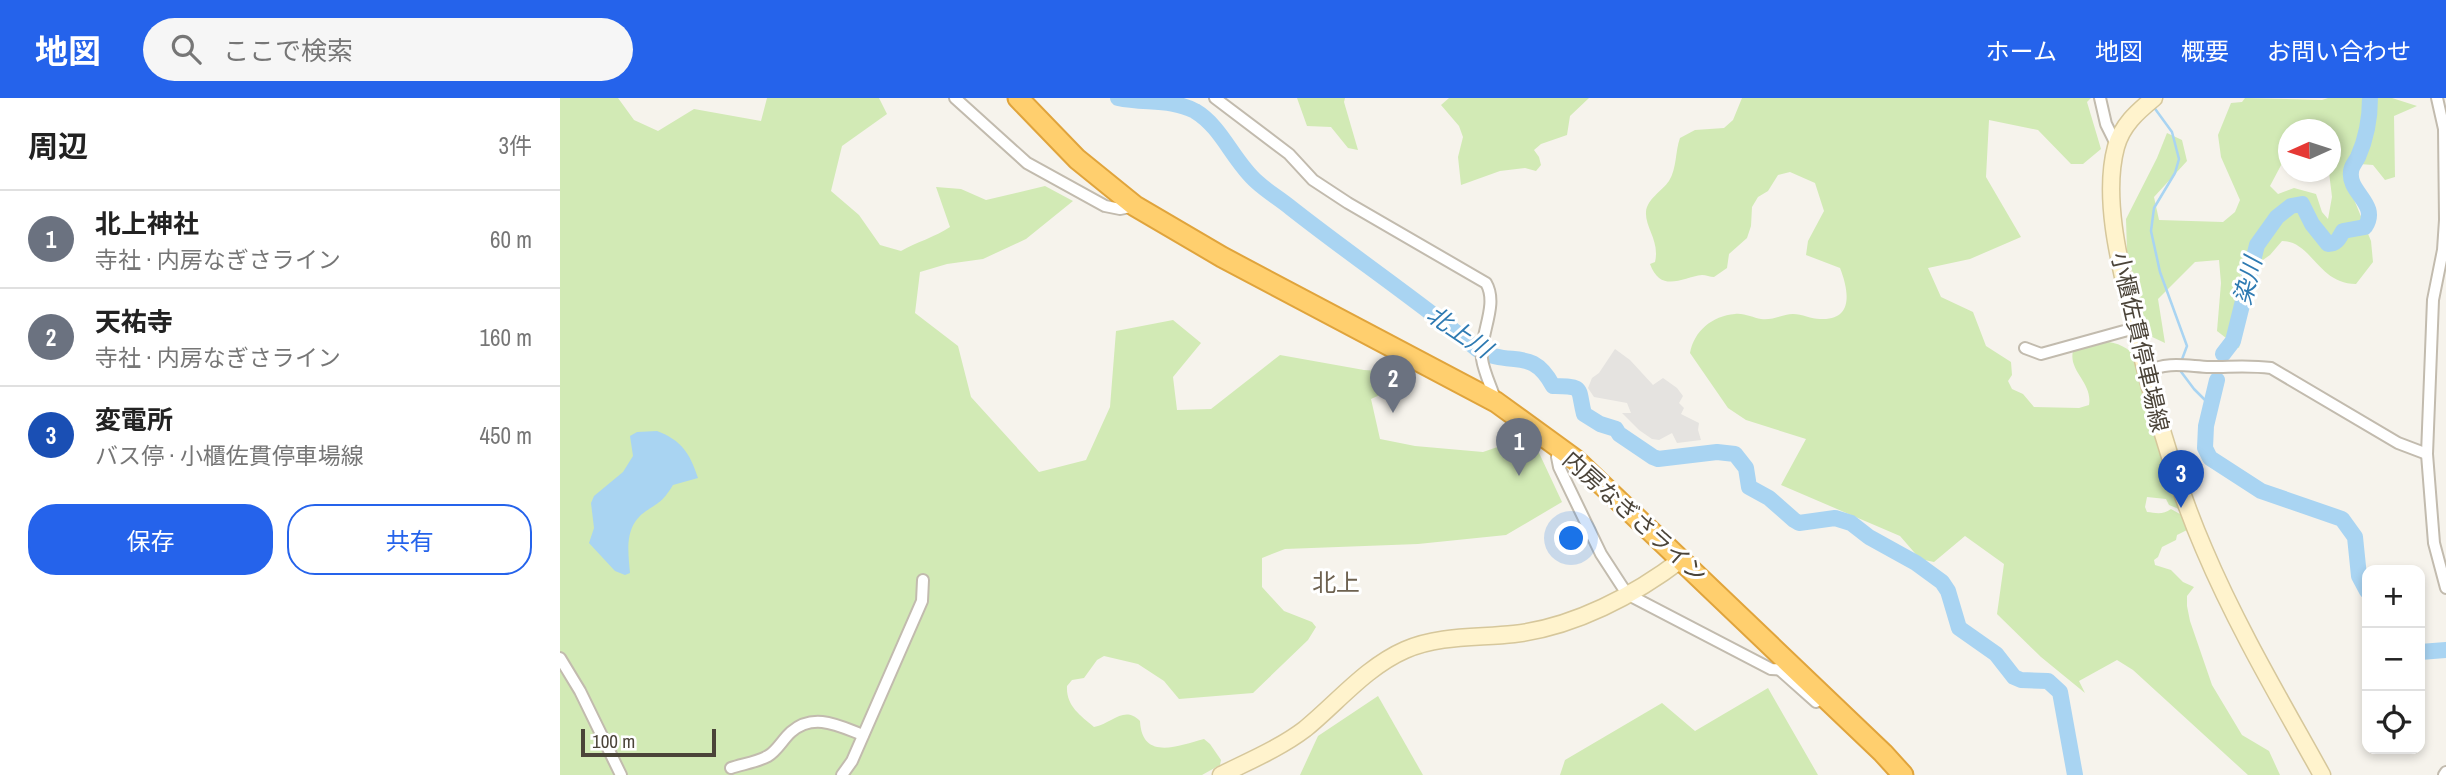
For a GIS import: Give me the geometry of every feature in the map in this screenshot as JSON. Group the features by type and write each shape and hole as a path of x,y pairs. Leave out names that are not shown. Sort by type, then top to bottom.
{"highway":[{"name":"内房なぎさライン","path":"1018,98 1077,159 1135,206 1223,257 1496,401 1576,460 1682,559 1789,670 1903,775"}],"main road":[{"name":"小櫃佐貫停車場線","path":"2149,102 2125,125 2113,167 2113,219 2118,255 2146,372 2168,454 2203,549 2231,608 2322,775"},
{"path":"1222,775 1303,730 1381,663 1403,651 1437,640 1512,634 1569,622 1627,594 1661,575 1682,559"}],"street":[{"path":"955,98 1027,163 1105,206 1120,209 1135,206"},
{"path":"1215,98 1289,154 1313,180 1486,283 1490,298 1482,359 1496,401"},
{"path":"2100,98 2106,124 2117,146"},
{"path":"2437,98 2444,129 2445,220 2443,250 2433,300 2427,454 2436,557 2446,589"},
{"path":"2025,348 2041,354 2135,328"},
{"path":"2146,372 2161,365 2182,364 2209,367 2248,364 2271,368 2398,443 2427,454"},
{"path":"1559,448 1559,467 1601,554 1627,594 1771,669 1789,670 1890,775"},
{"path":"2434,530 2446,526"},
{"path":"842,775 852,761 922,601 923,580"},
{"path":"560,658 580,691 621,775"},
{"path":"731,768 769,755 802,724 814,721 830,722 863,735"}],"green space":[{"path":"560,98 618,98 634,120 658,131 694,109 761,121 767,98 879,98 887,114 842,146 831,191 859,215 880,245 901,251 950,227 936,187 961,189 986,200 1045,186 1073,201 1026,239 983,259 947,264 920,272 915,313 958,346 971,397 1039,472 1086,460 1110,407 1116,331 1173,320 1201,343 1173,377 1177,410 1211,409 1280,355 1364,370 1398,372 1412,380 1371,399 1380,439 1415,446 1483,452 1512,442 1533,440 1562,502 1506,535 1418,544 1285,549 1262,558 1262,587 1284,611 1312,622 1316,627 1308,640 1253,693 1179,699 1164,681 1138,664 1104,656 1097,660 1084,678 1072,680 1067,686 1071,705 1094,727 1118,716 1129,715 1140,721 1142,734 1147,742 1154,746 1173,747 1204,739 1221,760 1220,765 1202,775 560,775"},
{"path":"1297,98 1345,98 1358,150 1348,148 1331,127 1307,126"},
{"path":"1449,98 1589,98 1570,116 1567,135 1541,144 1534,150 1541,165 1536,171 1525,168 1500,171 1461,185 1458,157 1463,137 1459,126 1441,105"},
{"path":"1742,98 2091,98 2087,102 2101,149 2083,164 2071,164 2038,130 1989,120 1986,177 2021,237 1970,259 1928,268 1941,297 1973,312 1986,346 2011,362 2012,375 2008,381 2012,389 2023,394 2034,407 2079,408 2089,405 2087,390 2074,365 2073,351 2095,343 2107,342 2124,347 2137,358 2161,457 2183,506 2179,509 2169,505 2166,499 2147,497 2145,507 2147,512 2156,513 2171,509 2187,518 2187,530 2162,547 2154,560 2155,565 2171,570 2183,582 2194,587 2187,596 2187,606 2212,685 2242,735 2269,751 2280,775 2248,775 2133,670 2117,660 2079,681 2085,693 2041,657 1997,614 2004,564 1965,536 1934,562 1920,559 1900,536 1781,485 1806,439 1746,420 1728,408 1690,353 1695,338 1705,326 1727,315 1742,314 1765,319 1793,314 1820,319 1839,315 1844,310 1847,295 1840,268 1806,255 1808,241 1824,211 1815,183 1790,172 1778,175 1768,191 1758,197 1752,207 1747,238 1729,254 1727,268 1714,277 1702,275 1673,282 1666,281 1660,279 1650,264 1655,262 1656,248 1646,218 1647,207 1672,176 1680,138 1695,130 1724,128 1733,120"},
{"path":"2245,98 2392,98 2417,106 2394,116 2395,177 2385,180 2373,165 2346,163 2344,175 2371,241 2373,262 2356,284 2333,277 2301,248 2282,241 2270,255 2240,276 2248,307 2239,348 2217,331 2221,283 2219,260 2195,262 2158,299 2165,343 2148,335 2127,251 2126,219 2167,133 2182,140 2187,161 2154,197 2159,220 2223,222 2235,212 2240,200 2221,157 2218,135 2231,103 2242,102"},
{"path":"1768,688 1818,775 1560,775 1565,760 1662,703 1695,731"},
{"path":"1378,696 1423,775 1300,775 1318,736"}],"shaded area":[{"path":"1615,349 1630,360 1653,385 1663,378 1677,388 1683,396 1679,403 1684,408 1681,414 1699,423 1701,440 1677,443 1672,433 1659,440 1652,439 1622,413 1631,413 1627,403 1594,397 1588,388 1592,378 1599,373"}],"water":[{"path":"657,431 684,448 698,478 673,485 661,501 639,517 629,539 630,573 625,575 615,571 589,543 594,528 591,503 594,496 623,472 633,456 630,436 637,432"}],"waterway":[{"name":"北上川","path":"1118,98 1176,104 1195,111 1213,126 1261,186 1477,349 1489,355 1528,362 1545,373 1553,386 1578,390 1584,414 1600,424 1616,429 1619,434 1653,457 1658,459 1717,452 1735,454 1746,468 1749,487 1769,498 1794,520 1799,523 1835,518 1851,523 1869,537 1916,563 1942,582 1948,591 1959,628 1996,654 2014,677 2021,680 2048,681 2060,692 2075,775"},
{"name":"染川","path":"2223,354 2233,341 2257,245 2277,217 2291,206 2302,204 2312,224 2328,244 2336,242 2343,231 2365,227 2369,212 2354,186 2351,172 2365,136 2370,98"},
{"path":"2153,106 2172,132 2179,159 2175,173 2154,208 2151,231 2160,272 2187,346 2181,362"},
{"path":"2179,369 2211,406"},
{"name":"染川","path":"2217,380 2206,426 2205,448 2210,458 2261,491 2342,519 2355,537 2362,582"},
{"name":"染川","path":"2425,652 2446,650"}],"place":[{"name":"天祐寺","path":"1393,413"},
{"name":"北上神社","path":"1519,476"},
{"name":"変電所","path":"2181,508"}],"district":[{"name":"北上","path":"1336,583"}]}
